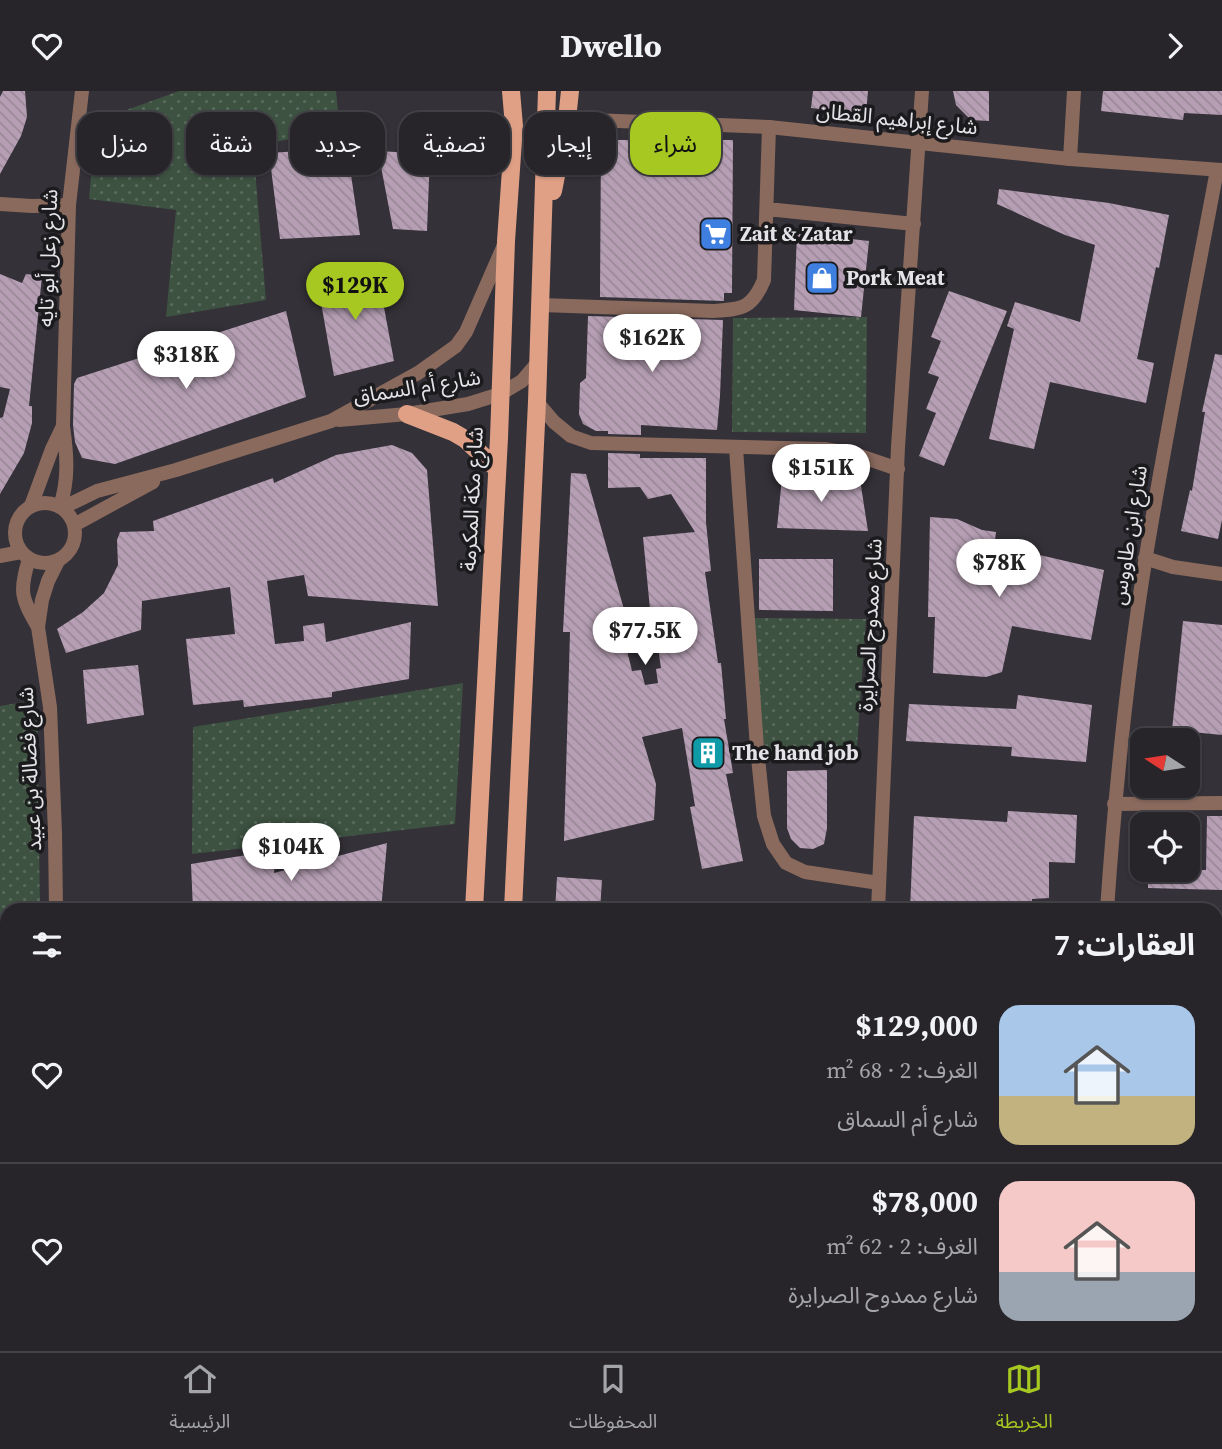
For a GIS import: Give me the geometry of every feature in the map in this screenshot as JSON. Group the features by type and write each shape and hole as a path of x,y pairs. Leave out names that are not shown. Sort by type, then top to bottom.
{"main road":[{"name":"شارع مكة المكرمة","path":"474,903 514,123 513,91"},
{"path":"513,903 539,361 547,91"},
{"path":"568,112 570,91"},
{"path":"543,244 556,175"},
{"path":"407,414 465,439 496,468"}],"street":[{"name":"شارع زعل أبو تايه","path":"61,507 67,468 63,426 69,205 82,91"},
{"name":"شارع ممدوح الصرايرة","path":"878,903 898,447 922,91"},
{"path":"1070,159 1074,91"},
{"name":"شارع إبراهيم القطان","path":"616,121 769,127 1070,159 1220,170"},
{"path":"541,305 713,311 733,310 748,305 758,294 764,280 769,127"},
{"name":"شارع ابن طاووس","path":"1107,903 1114,804 1145,558 1220,170"},
{"path":"0,204 69,205"},
{"path":"767,209 914,225"},
{"name":"شارع أم السماق","path":"61,507 97,491 176,470 331,421 418,373 456,346 466,332 506,241"},
{"name":"شارع أم السماق","path":"331,421 407,414 468,404 500,394 522,381 539,361"},
{"path":"537,401 554,422 571,436 591,443 825,450 854,454 898,468"},
{"name":"شارع زعل أبو تايه","path":"31,506 63,426"},
{"path":"736,448 757,748 764,816 773,844 786,863 806,871 879,883"},
{"name":"شارع أم السماق","path":"74,525 176,470"},
{"path":"0,556 25,556 41,563 58,561 72,546 75,536 72,518 61,507 40,503 31,506 19,516 14,533 16,543 25,556"},
{"path":"0,530 16,523"},
{"name":"شارع فضالة بن عبيد","path":"25,556 23,597 38,627"},
{"path":"1145,558 1172,567 1222,574"},
{"name":"شارع فضالة بن عبيد","path":"56,903 50,708 38,627 47,581 58,561"},
{"path":"1114,804 1222,803"}],"green space":[{"path":"179,91 336,91 338,112 290,112 290,139 276,142 276,112 186,112 186,175 255,175 266,300 166,317 176,210 89,199 91,175 172,175 172,112 121,112"},
{"path":"867,317 866,433 732,432 733,318"},
{"path":"751,618 866,619 856,761 760,759"},
{"path":"463,683 455,824 192,854 193,727"},
{"path":"37,700 40,903 0,903 0,706"}],"building":[{"path":"3,91 25,91 27,117 21,136 0,174 0,97"},
{"path":"813,91 868,91 866,114 811,108"},
{"path":"953,91 989,91 989,121 971,120 956,105"},
{"path":"1103,91 1222,91 1222,115 1184,113 1183,120 1101,111"},
{"path":"616,140 630,140 630,175 721,175 721,140 733,140 732,293 724,293 724,301 600,297 601,175 616,175"},
{"path":"385,151 399,152 399,175 429,175 427,231 393,229 383,175 385,175"},
{"path":"290,152 290,175 351,175 360,235 280,239 272,175 276,175 276,153"},
{"path":"999,189 1109,203 1169,215 1137,359 1154,363 1146,403 1050,382 1034,449 989,439 1014,329 1007,326 1015,302 1080,322 1095,245 1065,235 997,204"},
{"path":"797,233 869,241 861,317 794,310"},
{"path":"377,270 394,361 334,376 317,280"},
{"path":"0,274 22,283 26,274 42,276 29,406 32,406 32,423 24,453 0,494 0,418 3,417 10,389 0,387"},
{"path":"949,291 1007,311 944,466 919,456 936,413 926,409 939,377 928,373 941,341 931,337"},
{"path":"286,311 306,397 115,464 82,458 75,442 73,425 74,384 77,378"},
{"path":"588,316 723,320 717,430 641,425 641,435 608,434 608,431 596,431 583,424 579,414 580,383 586,378"},
{"path":"1215,354 1222,355 1222,520 1218,539 1181,531 1190,490 1192,491 1205,412 1202,412"},
{"path":"392,445 412,453 427,470 438,606 308,596 304,575 267,581 275,644 304,641 303,626 324,623 326,642 411,622 409,679 332,692 332,697 244,707 243,700 193,705 186,639 235,634 230,587 142,601 141,630 66,653 57,629 83,612 104,593 118,565 117,540 120,532 154,531 153,521 273,478 274,483 336,455"},
{"path":"608,453 640,454 640,458 706,458 706,522 711,571 705,572 718,663 721,663 724,719 733,773 726,774 743,861 702,869 690,807 695,806 682,728 642,737 656,784 654,820 564,841 570,632 563,632 571,473 586,474 632,638 624,638 632,671 641,670 645,685 658,683 656,669 661,668 657,641 653,640 643,537 695,532 671,494 648,499 640,487 608,488"},
{"path":"820,472 861,486 868,531 777,528 782,478 787,475"},
{"path":"930,517 957,519 982,530 996,532 990,579 1023,579 1027,552 1104,570 1091,640 1012,626 1002,672 986,677 933,673 935,617 928,617"},
{"path":"759,559 833,559 833,611 759,610"},
{"path":"1183,621 1222,625 1222,735 1200,733 1200,728 1172,728"},
{"path":"138,665 144,715 87,724 83,670"},
{"path":"1018,695 1092,705 1086,762 1011,756 1012,747 906,741 909,704 1016,709"},
{"path":"827,770 827,828 824,844 813,849 800,848 791,839 787,828 787,771"},
{"path":"1008,811 1077,815 1075,863 1049,862 1049,898 1032,899 1032,903 910,903 914,816 1007,822"},
{"path":"1207,816 1222,816 1222,890 1148,888 1148,882 1200,882 1200,870 1206,870"},
{"path":"387,843 382,903 193,903 191,864 277,850 274,873"},
{"path":"557,877 602,880 600,903 555,903"}],"place":[{"name":"Zait & Zatar","path":"716,234"},
{"name":"Pork Meat","path":"822,278"},
{"name":"The hand job","path":"708,753"}]}
